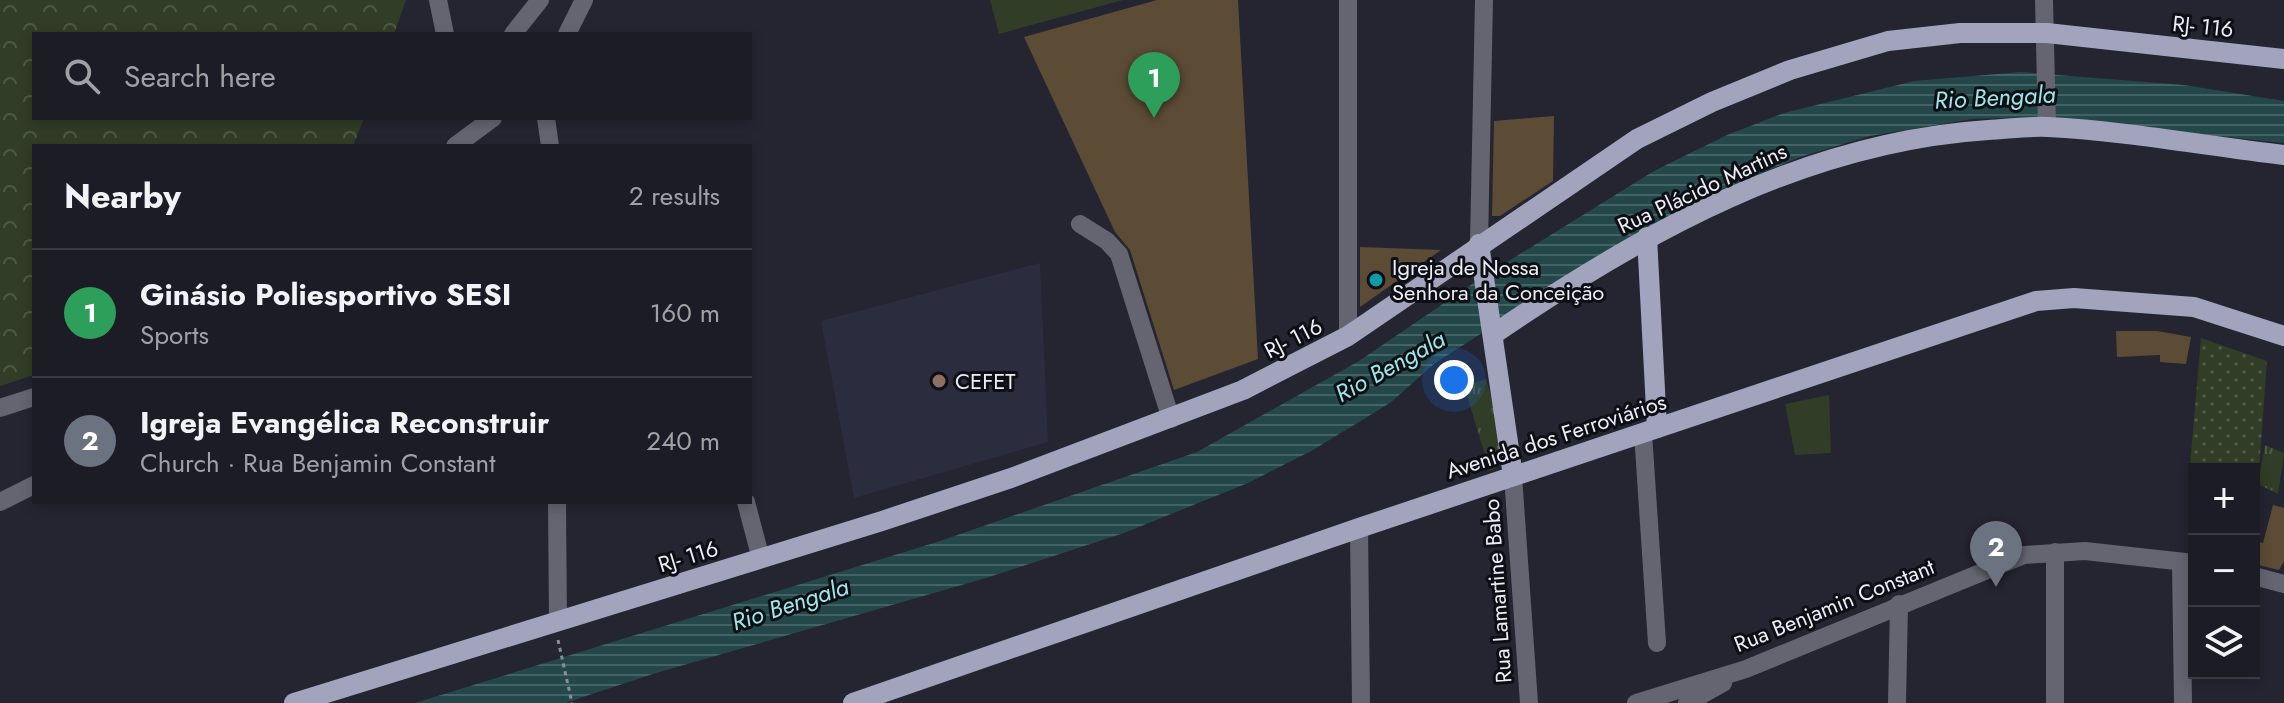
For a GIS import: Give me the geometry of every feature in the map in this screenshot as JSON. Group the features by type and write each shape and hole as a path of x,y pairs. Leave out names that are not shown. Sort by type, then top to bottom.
{"main road":[{"name":"RJ- 116","path":"294,703 761,559 1011,478 1171,419 1302,363 1481,252 1637,139 1712,102 1790,70 1888,41 1960,33 2284,59"},
{"name":"Rua Plácido Martins","path":"1494,331 1647,237 1778,175 1849,153 1936,134 2047,124 2284,155"},
{"path":"1647,237 1650,430"},
{"path":"1481,252 1513,476"},
{"name":"Avenida dos Ferroviários","path":"853,703 1359,528 2036,301 2074,298 2194,307 2284,336"}],"street":[{"path":"515,32 540,0"},
{"path":"568,32 584,0"},
{"path":"1348,0 1348,336"},
{"path":"1481,252 1484,0"},
{"path":"2044,0 2047,124"},
{"path":"443,4 445,32"},
{"path":"458,144 490,120"},
{"path":"546,120 550,144"},
{"path":"1080,224 1107,241 1119,254 1171,419"},
{"path":"0,408 32,398"},
{"path":"1650,430 1657,643"},
{"name":"Rua Lamartine Babo","path":"1513,476 1529,703"},
{"path":"0,502 32,486"},
{"path":"557,504 558,621"},
{"path":"747,504 761,559"},
{"path":"1359,528 1361,703"},
{"path":"2055,552 2055,703"},
{"name":"Rua Benjamin Constant","path":"1636,703 1746,669 2001,562 2055,552 2110,552 2187,563"},
{"path":"2183,703 2187,563"},
{"path":"2260,578 2284,584"},
{"path":"1897,703 1899,604"},
{"path":"1687,703 1746,669"}],"path":[{"path":"558,644 572,702"}],"shaded area":[{"name":"CEFET","path":"1040,263 1048,442 854,498 821,321"}],"green space":[{"path":"0,0 406,0 395,32 32,32 32,120 363,120 354,144 32,144 32,376 0,386"},
{"path":"990,0 1123,0 999,34"},
{"path":"2201,338 2267,361 2260,463 2190,463"},
{"path":"1486,379 1509,460 1490,471 1464,386"},
{"path":"1829,395 1831,453 1795,455 1785,404"},
{"path":"2265,445 2284,453 2278,494 2260,485"}],"water":[{"name":"Rio Bengala","path":"2021,72 2184,85 2284,101 2284,143 2033,117 1972,119 1870,136 1800,157 1705,197 1623,242 1434,364 1390,403 1313,450 1248,483 1124,533 986,578 656,673 565,703 415,703 940,541 1197,452 1359,361 1478,280 1654,171 1727,135 1784,113 1914,81"}],"building":[{"path":"1157,0 1238,0 1258,359 1174,390 1130,250 1115,232 1024,37"},
{"path":"1554,116 1553,181 1500,216 1492,216 1494,121"},
{"name":"Igreja de Nossa Senhora da Conceição","path":"1360,247 1441,250 1360,307"},
{"path":"2116,331 2157,331 2191,337 2186,364 2160,362 2160,355 2117,357"},
{"path":"2273,505 2284,508 2284,561 2279,570 2260,565 2260,542 2263,543"}],"place":[{"name":"Ginásio Poliesportivo SESI","path":"1154,118"},
{"name":"Igreja de Nossa Senhora da Conceição","path":"1376,280"},
{"name":"CEFET","path":"939,381"},
{"name":"Igreja Evangélica Reconstruir","path":"1996,587"}]}
